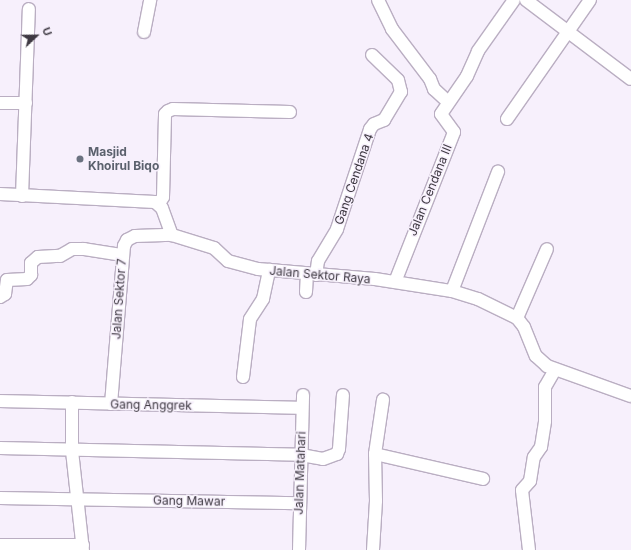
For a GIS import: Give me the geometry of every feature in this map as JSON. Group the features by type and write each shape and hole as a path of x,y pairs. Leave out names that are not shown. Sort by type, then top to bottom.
{"street":[{"path":"144,32 150,0"},
{"path":"378,0 392,29 430,79 434,90 448,102 466,76 478,51 514,0"},
{"path":"526,0 631,79"},
{"path":"508,119 590,0"},
{"path":"22,196 29,9"},
{"name":"Gang Cendana 4","path":"312,274 337,229 370,129 387,116 401,92 398,80 372,55"},
{"name":"Jalan Cendana III","path":"395,282 454,132 440,115 448,102"},
{"path":"0,103 26,103"},
{"path":"159,204 163,197 165,114 168,111 173,108 290,112"},
{"path":"452,291 498,172"},
{"path":"0,194 159,204"},
{"path":"159,204 172,235"},
{"name":"Jalan Sektor Raya","path":"172,235 214,248 228,261 269,270 395,282 452,291 506,310 517,318 524,327 536,356 555,370 631,396"},
{"name":"Jalan Sektor 7","path":"111,404 122,255 127,240 135,236 172,235"},
{"path":"0,297 5,294 7,280 27,279 31,275 31,263 38,257 60,256 72,250 84,249 122,255"},
{"path":"517,318 547,249"},
{"path":"243,377 250,319 263,299 269,270"},
{"path":"306,292 312,274"},
{"path":"529,550 522,490 530,481 534,457 541,447 545,421 545,387 555,370"},
{"name":"Jalan Matahari","path":"299,550 299,503 303,395"},
{"path":"0,448 72,451 301,455 323,459 337,454 344,395"},
{"path":"373,550 376,501 375,454 383,400"},
{"name":"Gang Anggrek","path":"0,401 302,408"},
{"path":"0,545 83,547 79,499 72,451 72,402"},
{"path":"375,454 483,479"},
{"name":"Gang Mawar","path":"0,498 299,503"}],"place":[{"name":"Masjid Khoirul Biqo","path":"80,159"}]}
